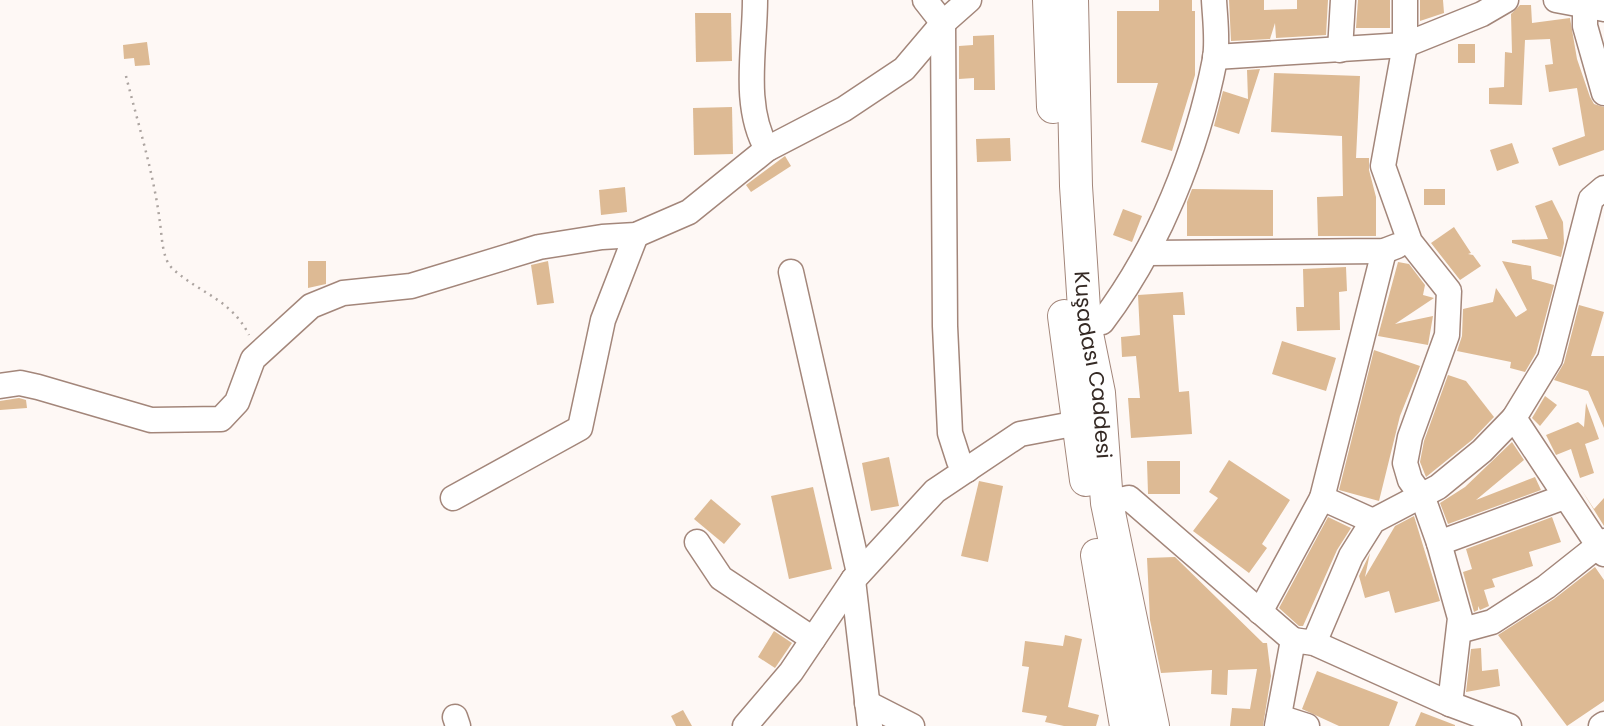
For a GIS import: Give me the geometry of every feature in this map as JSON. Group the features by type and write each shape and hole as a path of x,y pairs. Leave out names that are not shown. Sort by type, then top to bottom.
{"main road":[{"name":"Kuşadası Caddesi","path":"1049,0 1063,300 1091,521 1126,726"},
{"name":"Kuşadası Caddesi","path":"1072,0 1076,186 1085,324 1099,393 1107,503 1153,726"}],"street":[{"path":"755,0 756,131 767,149"},
{"path":"925,0 943,23 945,326 950,433 960,461 967,470"},
{"path":"0,386 20,383 151,420 205,422 220,419 237,402 253,359 311,306 343,293 411,286 539,247 602,237 636,235 689,212 767,149 844,109 904,69 943,23 969,0"},
{"path":"1085,324 1102,322 1147,253 1192,142 1215,57 1214,0"},
{"path":"1340,50 1343,0"},
{"path":"1405,0 1405,45 1383,166 1409,242 1449,291 1447,335 1409,437 1405,463 1410,480 1423,498 1439,543 1460,618 1450,704"},
{"path":"1215,57 1405,45 1482,14 1506,0"},
{"path":"1556,0 1595,8 1585,26 1604,93"},
{"path":"1307,726 1278,721 1304,642 1351,556 1373,521 1423,498 1482,451 1514,418 1550,359 1591,199 1604,188"},
{"path":"453,498 580,428 603,320 636,235"},
{"path":"1147,253 1384,251 1409,242"},
{"path":"1260,612 1322,498 1384,251"},
{"path":"791,272 856,576 868,714 912,726"},
{"path":"1460,631 1492,622 1602,548 1564,497 1514,418"},
{"path":"745,726 791,672 856,576 935,491 1020,434 1078,423"},
{"path":"1439,543 1564,497"},
{"path":"1107,503 1129,498 1260,612 1304,642 1509,726"},
{"path":"1322,498 1373,521"},
{"path":"697,541 721,578 813,639"}],"path":[{"path":"126,76 158,209 163,245 171,268 219,300 242,321 250,337 253,359"}],"building":[{"path":"1159,0 1192,0 1192,11 1195,11 1195,75 1172,151 1141,142 1158,83 1117,83 1117,11 1159,11"},
{"path":"1229,0 1264,0 1264,10 1297,9 1297,0 1328,0 1326,35 1276,38 1275,23 1270,39 1231,41"},
{"path":"1358,0 1390,0 1390,28 1356,28"},
{"path":"1420,0 1443,0 1444,13 1420,21"},
{"path":"1520,5 1531,5 1532,23 1570,18 1577,59 1590,97 1594,104 1604,107 1604,150 1559,166 1552,148 1585,136 1577,88 1549,92 1545,65 1553,64 1550,39 1525,40 1522,105 1489,104 1489,88 1504,87 1505,52 1512,53 1511,14"},
{"path":"695,13 731,13 732,61 696,62"},
{"path":"994,35 995,90 974,90 974,78 959,79 959,46 973,45 973,36"},
{"path":"147,42 150,65 135,66 134,58 124,59 123,45"},
{"path":"1458,44 1475,44 1475,63 1458,63"},
{"path":"1260,69 1239,134 1214,126 1223,91 1248,99 1247,70"},
{"path":"1274,73 1360,76 1356,158 1369,158 1369,170 1376,197 1376,236 1318,236 1317,197 1343,196 1342,136 1271,132"},
{"path":"732,107 733,154 694,155 693,108"},
{"path":"1010,138 1011,161 977,162 976,139"},
{"path":"1512,143 1519,163 1497,171 1490,150"},
{"path":"785,156 791,166 751,192 746,185"},
{"path":"625,187 627,212 601,215 599,190"},
{"path":"1192,189 1273,190 1273,236 1187,236 1187,202"},
{"path":"1424,189 1445,189 1445,205 1424,205"},
{"path":"1552,200 1563,222 1564,243 1561,257 1512,243 1512,240 1548,239 1535,206"},
{"path":"1123,209 1142,216 1132,242 1113,235"},
{"path":"1454,227 1471,253 1468,254 1473,255 1481,266 1460,280 1431,243"},
{"path":"308,261 326,261 326,284 308,288"},
{"path":"548,261 554,303 537,305 531,265"},
{"path":"1502,261 1531,266 1532,279 1554,285 1536,353 1525,372 1510,368 1511,362 1457,351 1462,336 1463,309 1493,302 1496,288 1516,317 1527,310"},
{"path":"1398,262 1409,264 1425,285 1423,295 1434,298 1395,324 1433,316 1428,345 1378,336"},
{"path":"1346,267 1347,291 1339,292 1340,330 1297,331 1296,307 1304,307 1303,269"},
{"path":"1183,292 1185,315 1173,315 1179,392 1189,391 1192,434 1131,438 1128,398 1140,398 1136,356 1122,357 1121,337 1140,335 1138,295"},
{"path":"1579,305 1604,312 1591,356 1604,356 1604,428 1588,391 1554,380 1564,363"},
{"path":"1282,341 1336,358 1326,391 1272,374"},
{"path":"1374,350 1420,366 1400,416 1379,501 1339,490"},
{"path":"1448,375 1466,381 1494,417 1472,440 1426,477 1420,462 1424,441"},
{"path":"1545,396 1557,405 1540,426 1532,418"},
{"path":"19,398 26,400 27,408 0,410 0,401"},
{"path":"1586,403 1599,439 1585,444 1594,473 1580,478 1571,449 1556,455 1546,435 1578,422 1584,427"},
{"path":"1512,442 1524,460 1476,500 1535,477 1541,490 1448,524 1440,503 1465,487"},
{"path":"889,457 899,506 871,511 862,463"},
{"path":"1229,460 1290,500 1262,544 1267,548 1249,573 1193,531 1218,498 1209,492"},
{"path":"1147,461 1180,461 1180,494 1148,494"},
{"path":"979,481 1003,486 988,562 961,556"},
{"path":"813,487 832,569 789,579 771,496"},
{"path":"1581,489 1594,509 1604,498 1604,526"},
{"path":"711,499 741,524 724,544 694,519"},
{"path":"1414,516 1440,601 1395,613 1389,591 1365,598 1359,576 1370,553 1365,577 1395,526"},
{"path":"1328,517 1351,528 1337,550 1303,626 1299,626 1279,608"},
{"path":"1552,517 1561,542 1529,552 1533,566 1492,579 1495,587 1484,590 1489,606 1480,610 1478,606 1478,610 1474,612 1463,572 1472,569 1466,549"},
{"path":"1175,557 1263,643 1267,643 1271,676 1263,726 1230,726 1232,708 1250,709 1257,669 1228,670 1227,695 1211,694 1212,670 1161,673 1150,620 1147,558"},
{"path":"1595,567 1604,580 1604,701 1567,726 1498,635 1554,599"},
{"path":"774,631 792,643 775,668 758,657"},
{"path":"1065,635 1082,639 1068,707 1099,715 1096,726 1064,726 1045,722 1047,716 1022,712 1029,667 1022,666 1025,641 1063,646"},
{"path":"1481,648 1482,671 1498,669 1500,686 1466,692 1471,649"},
{"path":"1317,671 1398,702 1389,726 1339,726 1302,709"},
{"path":"683,710 692,726 676,726 671,716"},
{"path":"1421,712 1455,725 1455,726 1415,726"}]}
